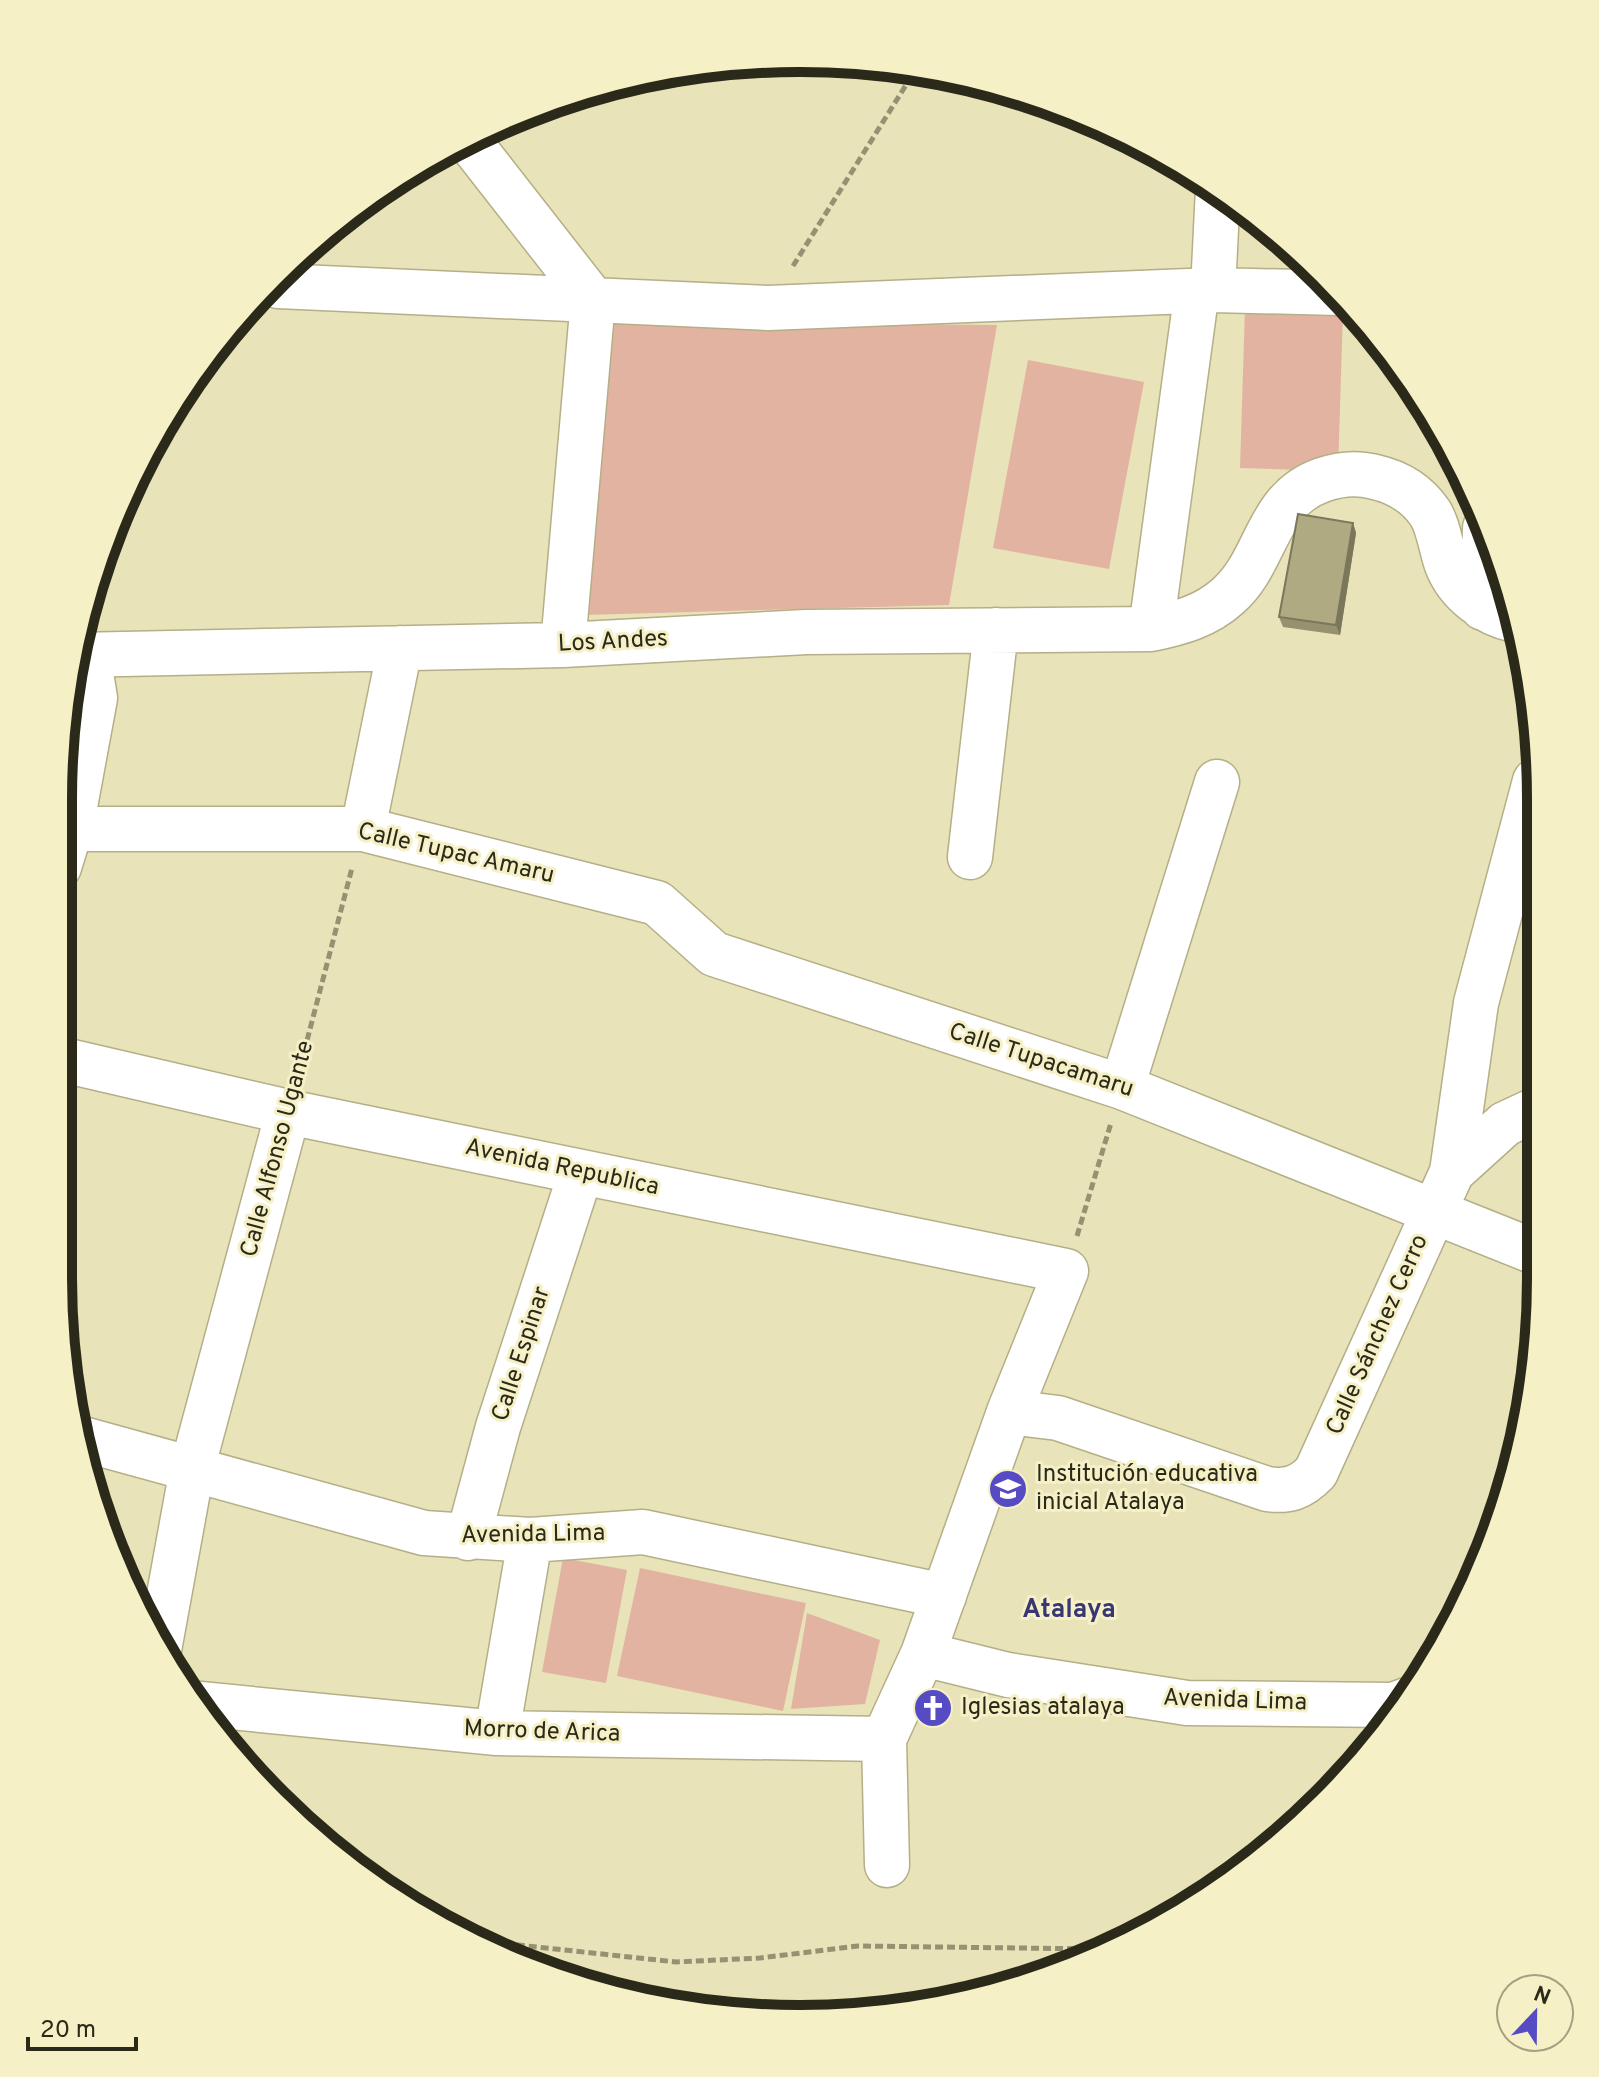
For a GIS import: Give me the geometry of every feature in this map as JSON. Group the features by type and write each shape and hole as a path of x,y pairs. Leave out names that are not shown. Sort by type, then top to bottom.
{"street":[{"path":"475,149 593,300 563,645"},
{"path":"1151,629 1216,204"},
{"path":"284,286 768,308 1205,290 1321,293"},
{"name":"Los Andes","path":"87,655 563,645 806,632 1151,629 1206,613 1231,594 1285,503 1308,485 1335,475 1365,474 1393,481 1415,496 1431,514 1448,568 1462,591 1499,614"},
{"path":"1495,587 1499,614"},
{"path":"970,857 996,630"},
{"path":"363,829 400,648"},
{"path":"72,801 95,698 85,665"},
{"path":"1122,1087 1217,782"},
{"name":"Calle Tupac Amaru","path":"72,841 363,829 657,903"},
{"path":"1443,1191 1476,1003 1518,905 1527,839"},
{"name":"Calle Tupacamaru","path":"657,903 714,954 1443,1191 1527,1247"},
{"name":"Avenida Republica","path":"72,1062 288,1112 1066,1271"},
{"name":"Calle Alfonso Ugante","path":"163,1629 192,1469 288,1112"},
{"path":"1443,1191 1505,1124 1527,1114"},
{"name":"Calle Espinar","path":"468,1538 498,1427 581,1172"},
{"name":"Calle Sánchez Cerro","path":"1009,1412 1058,1418 1267,1489 1294,1489 1316,1472 1322,1460 1443,1191"},
{"path":"887,1865 884,1739 923,1654 1009,1412 1066,1271"},
{"name":"Avenida Lima","path":"91,1441 424,1533 530,1540 643,1532 944,1596"},
{"path":"497,1733 530,1540"},
{"name":"Avenida Lima","path":"923,1654 1008,1675 1187,1703 1388,1705"},
{"name":"Morro de Arica","path":"211,1705 497,1733 884,1739"}],"path":[{"path":"768,308 909,81"},
{"name":"Calle Alfonso Ugante","path":"288,1112 363,829"},
{"path":"1066,1271 1122,1087"},
{"path":"508,1944 676,1962 760,1958 858,1946 1081,1949"}],"shaded area":[{"path":"1245,308 1338,311 1343,317 1338,471 1240,468"},
{"path":"603,322 997,325 949,605 584,615"},
{"path":"1028,360 1144,382 1109,569 993,548"},
{"path":"563,1558 627,1570 606,1683 542,1672"},
{"path":"640,1568 806,1603 783,1711 617,1676"},
{"path":"807,1613 880,1640 865,1704 791,1709"}],"building":[{"path":"1298,514 1353,523 1336,625 1279,617"}],"place":[{"name":"Institución educativa inicial Atalaya","path":"1008,1489"},
{"name":"Iglesias atalaya","path":"933,1708"}],"district":[{"name":"Atalaya","path":"1069,1610"}]}
